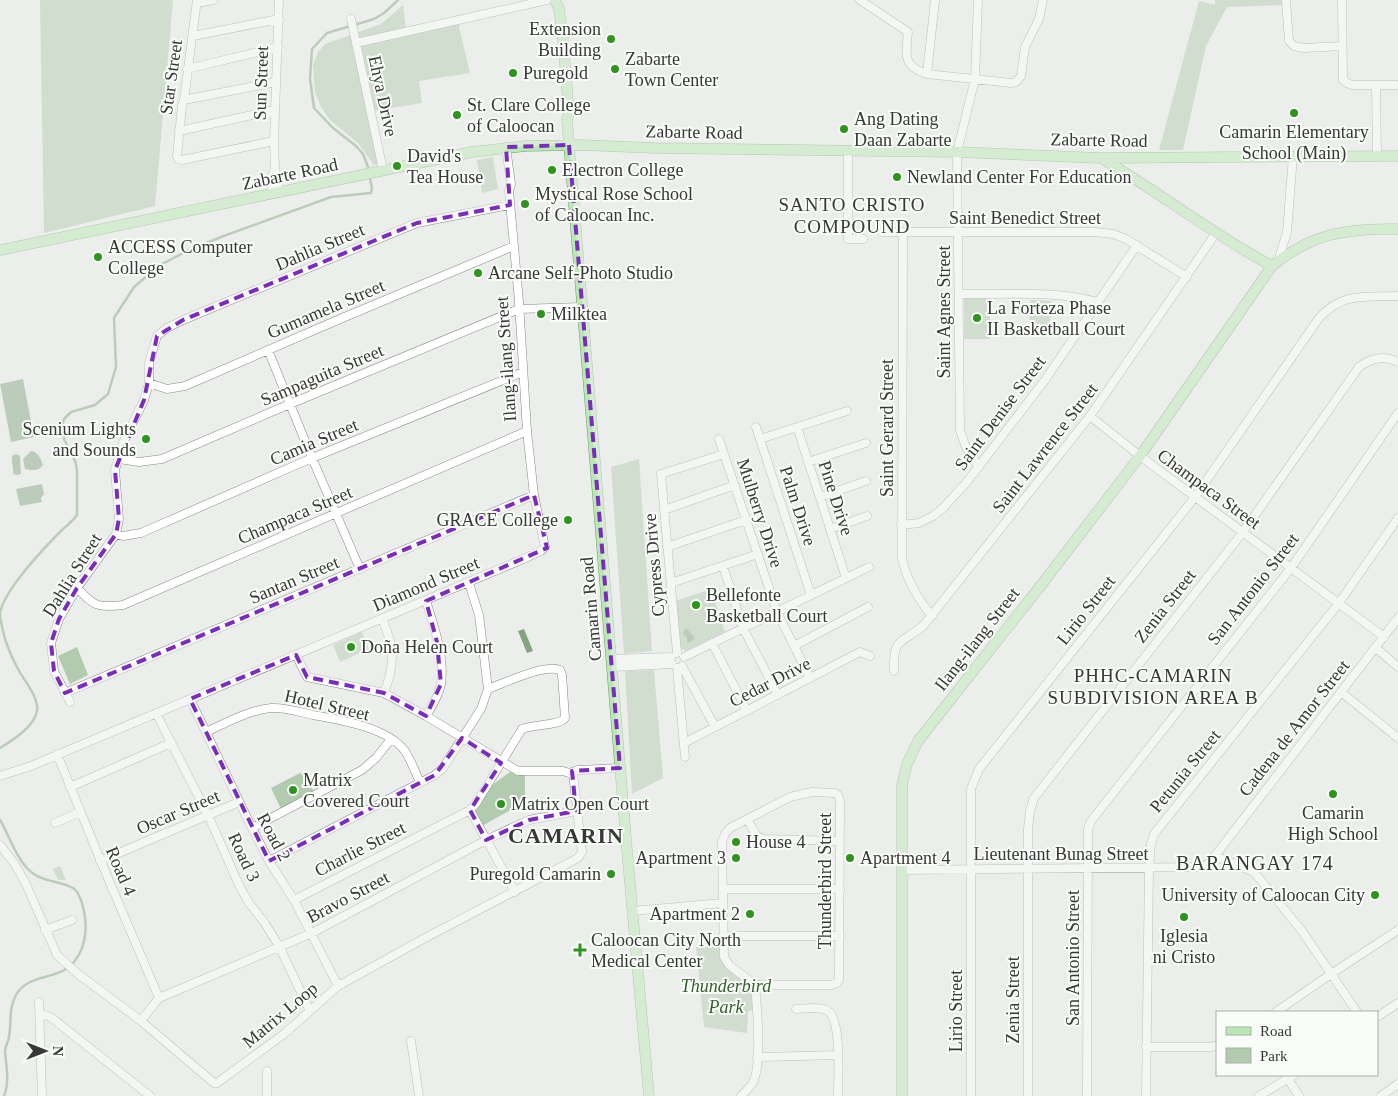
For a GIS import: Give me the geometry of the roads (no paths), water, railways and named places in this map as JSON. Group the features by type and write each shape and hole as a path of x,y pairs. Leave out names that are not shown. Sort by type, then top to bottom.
{"main road":[{"name":"Camarin Road","path":"552,1 559,10 563,40 581,304 649,1096"},
{"name":"Zabarte Road","path":"0,250 275,194 382,170 506,147 569,145 957,152 1100,158 1398,156"},
{"path":"1100,158 1127,173 1247,254 1275,264 1318,237 1359,229 1398,229"},
{"name":"Ilang-ilang Street","path":"902,1096 902,785 907,764 918,741 1140,456 1275,264"}],"street":[{"path":"197,1 213,0"},
{"name":"Sun Street","path":"275,194 272,179 275,167 274,140 279,0"},
{"path":"860,0 908,32 906,57 910,65 918,71 927,74 1011,83 1019,79 1025,47 1039,19 1044,0"},
{"path":"927,74 934,0"},
{"name":"Saint Agnes Street","path":"978,0 975,79 957,152 960,430 965,445 978,466"},
{"path":"1286,0 1289,41 1294,46 1304,48 1342,46"},
{"path":"1342,0 1342,76 1344,81 1352,85 1398,85"},
{"name":"Star Street","path":"197,1 179,130 178,159 182,160 274,140"},
{"name":"Ehya Drive","path":"382,170 356,39 552,1"},
{"path":"193,36 279,19"},
{"path":"352,19 356,39"},
{"path":"187,69 278,47"},
{"path":"184,100 276,82"},
{"path":"1376,85 1377,156"},
{"path":"179,130 275,110"},
{"name":"Ilang-ilang Street","path":"506,147 511,184 510,205 520,309 527,431 539,525"},
{"path":"848,150 848,239 863,239"},
{"path":"1275,264 1287,232 1293,156"},
{"name":"Dahlia Street","path":"70,702 54,670 51,643 58,619 77,588 116,534 119,519 114,470 123,443 144,400 149,383 149,364 157,336 167,328 417,223 510,205"},
{"name":"Saint Benedict Street","path":"882,232 1096,232 1113,234 1137,245 1187,277"},
{"name":"Saint Gerard Street","path":"903,232 902,559 904,570 910,583 923,606 932,616"},
{"path":"1287,232 1294,251"},
{"name":"Saint Lawrence Street","path":"894,671 895,648 900,642 923,626 932,616 1090,416 1216,233"},
{"name":"Saint Denise Street","path":"901,526 919,523 942,509 966,483 1046,380 1137,245"},
{"name":"Gumamela Street","path":"149,383 167,389 180,388 514,246"},
{"path":"959,294 1059,296 1083,298 1098,302"},
{"name":"Lirio Street","path":"971,1096 971,789 979,769 1195,497 1319,318 1341,300 1354,297 1398,296"},
{"name":"Sampaguita Street","path":"119,459 139,462 162,460 290,404 520,309 548,305 581,304"},
{"path":"268,350 360,569"},
{"name":"Zenia Street","path":"1028,1096 1028,829 1030,810 1034,798 1243,532 1359,367 1367,361 1377,358 1392,359 1398,362"},
{"name":"Camia Street","path":"116,534 123,536 141,534 312,458 523,372"},
{"path":"760,439 847,411"},
{"name":"San Antonio Street","path":"1087,1096 1088,829 1096,813 1291,568 1398,413"},
{"name":"Champaca Street","path":"1090,416 1140,456 1384,637"},
{"name":"Palm Drive","path":"756,427 811,595"},
{"name":"Pine Drive","path":"797,427 846,578"},
{"name":"Champaca Street","path":"77,588 93,604 108,607 123,605 527,431"},
{"name":"Mulberry Drive","path":"719,439 777,612 810,678"},
{"path":"808,462 866,443"},
{"name":"Cypress Drive","path":"685,757 662,473 724,454"},
{"path":"820,498 866,481"},
{"path":"664,510 735,485"},
{"name":"Santan Street","path":"65,693 534,495"},
{"path":"830,529 867,516"},
{"name":"Petunia Street","path":"1146,1096 1148,868 1150,844 1154,834 1339,603 1398,518"},
{"path":"667,547 746,520"},
{"name":"Diamond Street","path":"296,654 542,551 545,543 539,525"},
{"path":"670,583 758,554"},
{"path":"723,566 742,628 778,694"},
{"path":"612,663 677,661 869,567"},
{"path":"269,861 439,772 480,709 488,689 478,615 468,582"},
{"path":"426,601 441,663 441,684 437,699 426,716"},
{"path":"794,646 868,607"},
{"name":"Cadena de Amor Street","path":"1215,856 1398,618"},
{"path":"382,619 390,637 393,656 391,675 384,693"},
{"path":"712,643 747,711"},
{"path":"1376,648 1398,667"},
{"name":"Cedar Drive","path":"684,743 860,652 870,656"},
{"path":"0,776 296,654 304,673 311,678 384,693 426,716 501,763 520,772 563,771 573,768 575,772 620,768"},
{"path":"677,661 715,727"},
{"name":"Charlie Street","path":"294,900 470,810 477,802 522,729 565,718 560,670 538,671 488,689"},
{"path":"1340,692 1398,738"},
{"name":"Road 2","path":"190,699 269,861 294,900 338,986"},
{"name":"Hotel Street","path":"206,732 257,711 272,708 351,722 391,739 404,750 420,782"},
{"name":"Road 3","path":"156,713 208,816 239,885 249,903 279,946 310,1011"},
{"path":"252,828 362,770 376,758 391,739"},
{"path":"70,787 171,743"},
{"name":"Road 4","path":"57,754 100,861 159,998"},
{"name":"Matrix Loop","path":"0,845 14,863 26,884 57,955 78,974 141,1021 214,1083 217,1083 284,1034 338,986 580,856 582,852 576,811 575,772"},
{"name":"Thunderbird Street","path":"812,792 835,793 838,794 840,802 840,841 840,977 837,983 831,986 755,985 726,961 723,936 722,842 725,834 730,828 790,797 812,792"},
{"name":"Oscar Street","path":"100,861 239,802"},
{"path":"470,810 515,892"},
{"name":"Bravo Street","path":"141,1021 159,998 279,946 312,934 486,840 530,820 576,811"},
{"path":"55,823 80,812"},
{"path":"747,819 757,836 763,839 840,841"},
{"path":"1215,856 1254,872 1302,931 1355,1011"},
{"name":"Lieutenant Bunag Street","path":"903,870 1201,868 1208,865 1215,856"},
{"path":"723,889 840,889"},
{"path":"632,911 723,903"},
{"path":"45,930 72,920"},
{"path":"1277,1011 1398,930"},
{"path":"723,936 840,936"},
{"path":"741,1096 754,1080 758,1057 755,985"},
{"path":"40,1002 42,1096"},
{"path":"1378,1017 1398,1003"},
{"path":"796,1008 825,1009 831,1013 835,1024 838,1055 838,1096"},
{"path":"40,1014 52,1018 150,1096"},
{"path":"411,1041 419,1096"},
{"path":"1146,1047 1211,1047 1216,1045"},
{"path":"758,1057 838,1055"},
{"path":"267,1070 267,1096"},
{"path":"1259,1096 1291,1077 1299,1096"},
{"path":"1381,1096 1398,1084"}],"waterway":[{"path":"368,167 363,154 356,146 333,128 314,108 310,79 312,49 327,33 374,19 384,13 398,0"},
{"path":"0,748 27,728 37,711 36,700 7,646 0,613 3,604 17,581 77,515 77,470 75,461 64,439 62,427 64,419 71,412 95,405 108,394 116,367 114,318 134,287 160,265 189,250 221,237 331,197 371,193 370,179"},
{"path":"0,820 18,856 26,867 43,879 67,885 76,891 81,900 86,924 82,948 74,962 60,972 28,983 16,995 12,1006 9,1038 5,1049 7,1079 4,1096"}],"place":[{"name":"Extension Building","path":"611,39"},
{"name":"Zabarte Town Center","path":"615,69"},
{"name":"Puregold","path":"513,73"},
{"name":"Camarin Elementary School (Main)","path":"1294,113"},
{"name":"St. Clare College of Caloocan","path":"457,115"},
{"name":"Ang Dating Daan Zabarte","path":"844,129"},
{"name":"David's Tea House","path":"397,166"},
{"name":"Electron College","path":"552,170"},
{"name":"Newland Center For Education","path":"897,177"},
{"name":"Mystical Rose School of Caloocan Inc.","path":"525,204"},
{"name":"ACCESS Computer College","path":"98,257"},
{"name":"Arcane Self-Photo Studio","path":"478,273"},
{"name":"Milktea","path":"541,314"},
{"name":"La Forteza Phase II Basketball Court","path":"977,318"},
{"name":"Scenium Lights and Sounds","path":"146,439"},
{"name":"GRACE College","path":"568,520"},
{"name":"Bellefonte Basketball Court","path":"696,605"},
{"name":"Doña Helen Court","path":"351,647"},
{"name":"Matrix Covered Court","path":"293,790"},
{"name":"Camarin High School","path":"1333,794"},
{"name":"Matrix Open Court","path":"501,804"},
{"name":"House 4","path":"736,842"},
{"name":"Apartment 3","path":"736,858"},
{"name":"Apartment 4","path":"850,858"},
{"name":"Puregold Camarin","path":"611,874"},
{"name":"University of Caloocan City","path":"1375,895"},
{"name":"Apartment 2","path":"750,914"},
{"name":"Iglesia ni Cristo","path":"1184,917"},
{"name":"Caloocan City North Medical Center","path":"580,950"}],"district":[{"name":"SANTO CRISTO COMPOUND","path":"852,215"},
{"name":"PHHC-CAMARIN SUBDIVISION AREA B","path":"1153,686"},
{"name":"CAMARIN","path":"566,835"},
{"name":"BARANGAY 174","path":"1255,863"}],"park label":[{"name":"Thunderbird Park","path":"726,996"}]}
